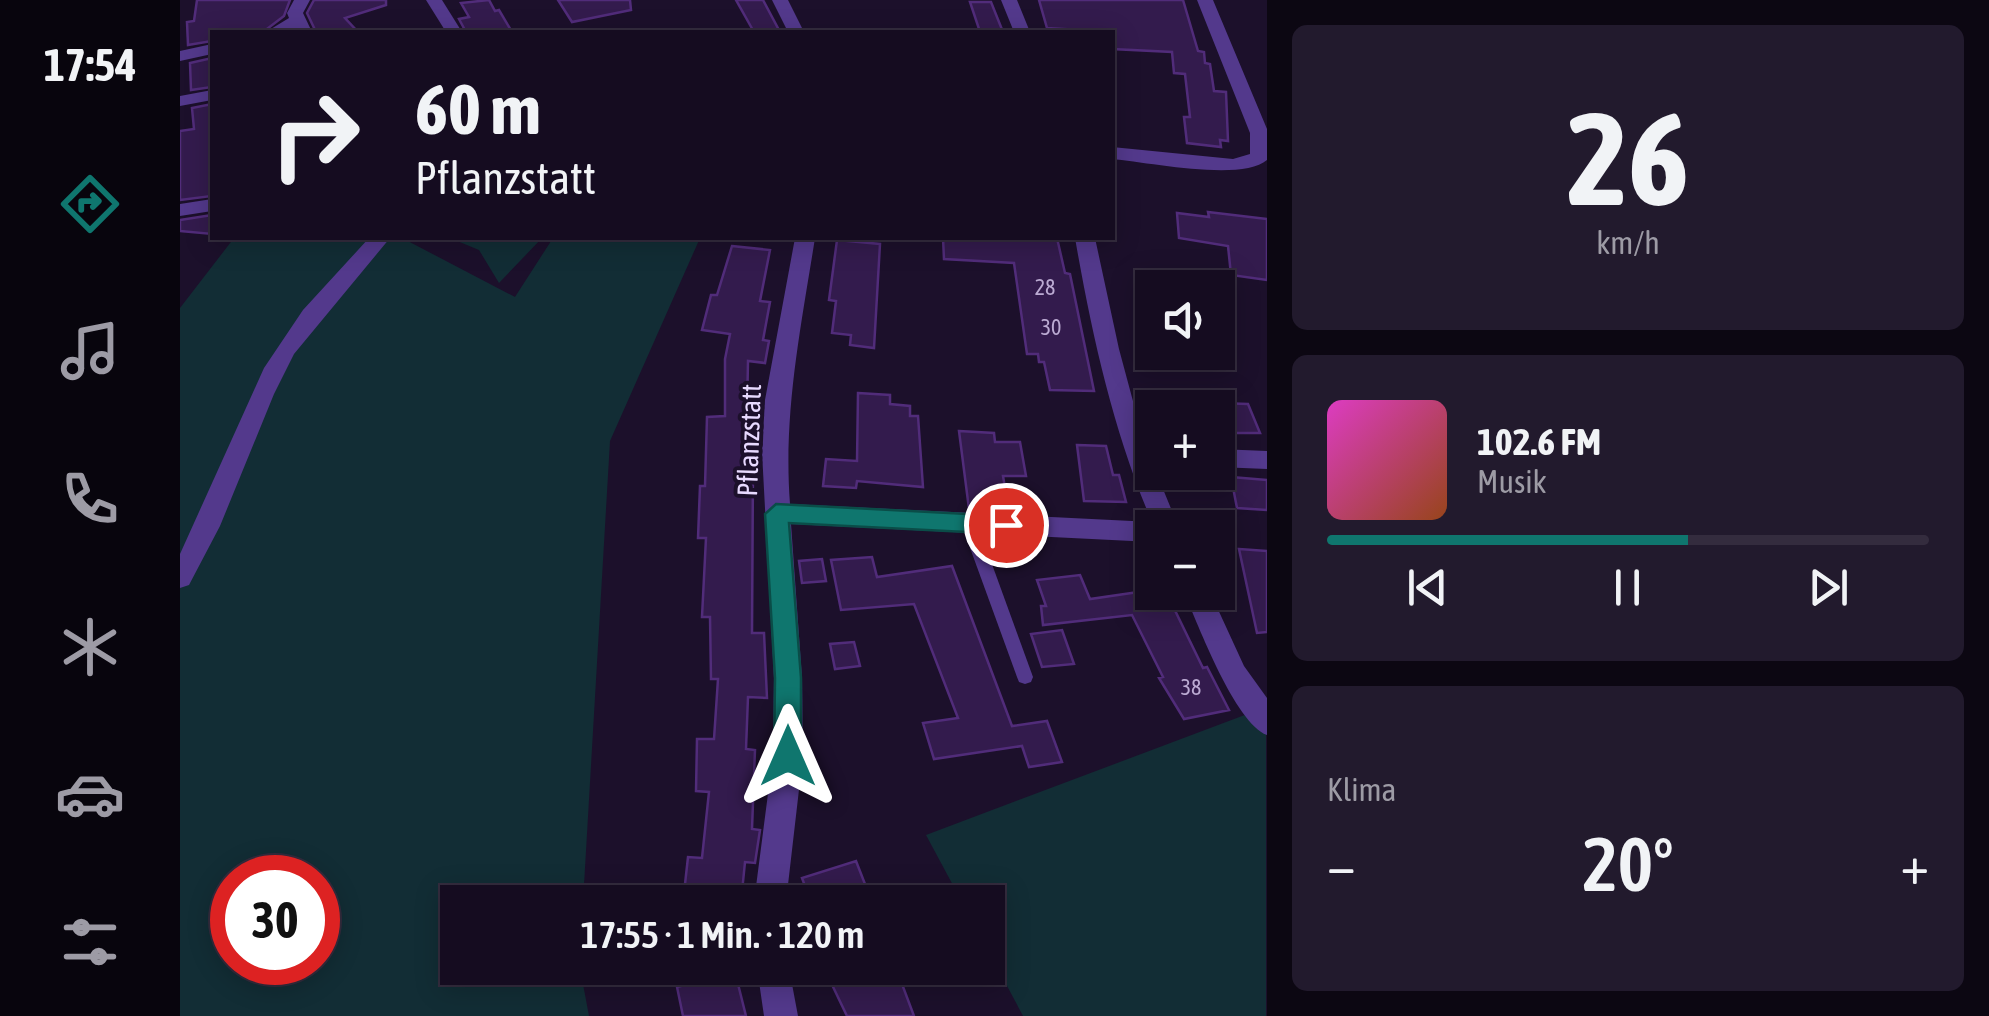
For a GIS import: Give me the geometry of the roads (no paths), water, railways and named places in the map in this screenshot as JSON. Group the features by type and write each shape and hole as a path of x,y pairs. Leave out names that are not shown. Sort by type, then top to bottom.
{"street":[{"path":"301,27 295,13 302,0"},
{"path":"434,0 453,30"},
{"path":"780,0 795,30"},
{"path":"1009,0 1021,30"},
{"path":"1115,153 1233,165 1252,163 1260,156 1259,133 1205,0"},
{"path":"180,56 210,49"},
{"path":"180,100 210,95"},
{"path":"180,210 210,205"},
{"path":"180,577 201,544 275,368 312,310 378,240"},
{"name":"Pflanzstatt","path":"804,240 777,400 776,514 1135,531"},
{"path":"1085,240 1098,305 1135,420"},
{"path":"1235,459 1266,460"},
{"path":"772,885 788,756 788,678 776,514"},
{"path":"1205,610 1234,674 1266,722"},
{"path":"776,985 781,1016"}],"lane":[{"path":"969,524 1025,677"}]}
